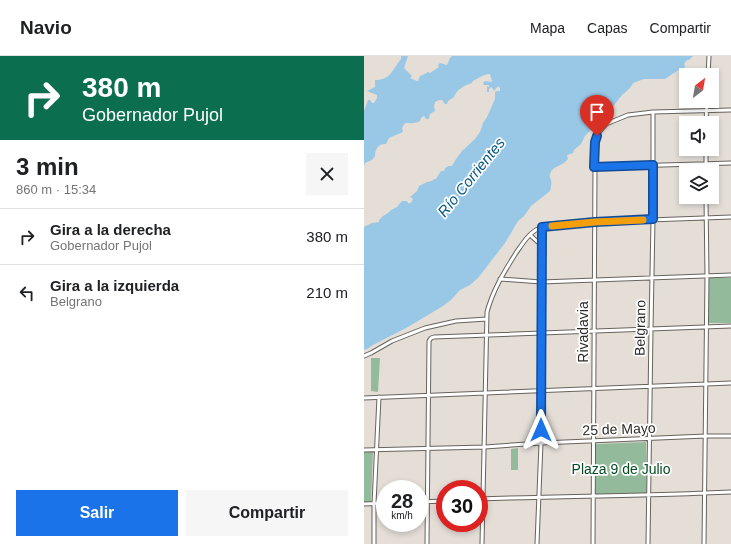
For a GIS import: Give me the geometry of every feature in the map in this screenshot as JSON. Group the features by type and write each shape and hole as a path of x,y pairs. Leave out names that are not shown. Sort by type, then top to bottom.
{"street":[{"path":"708,68 709,56"},
{"path":"706,108 706,116"},
{"path":"653,112 731,110"},
{"name":"Rivadavia","path":"593,544 595,142 602,127 606,124 628,115 653,112"},
{"name":"Belgrano","path":"648,544 653,219 653,112"},
{"path":"706,156 706,163"},
{"path":"594,167 731,162"},
{"path":"704,544 707,276 706,204"},
{"path":"484,480 487,312 500,279 524,241 537,229 542,227 595,222 731,217"},
{"path":"538,544 541,443 542,227"},
{"path":"530,235 542,245"},
{"path":"500,279 541,282 731,275"},
{"path":"364,356 398,339 425,328 456,321 487,319"},
{"path":"427,480 430,338 731,326"},
{"path":"364,398 731,383"},
{"path":"374,544 374,504 379,398"},
{"name":"25 de Mayo","path":"364,450 485,447 541,443 731,436"},
{"path":"488,499 731,492"},
{"path":"364,504 374,504"},
{"path":"427,532 427,544"},
{"path":"482,532 482,544"}],"green space":[{"path":"707,278 731,278 731,323 708,323"},
{"path":"371,358 380,358 378,392 371,391"},
{"name":"Plaza 9 de Julio","path":"646,442 647,494 595,494 596,444"},
{"path":"518,448 518,470 511,470 511,449"},
{"path":"364,452 373,452 371,502 364,502"}],"water":[{"name":"Río Corrientes","path":"401,56 408,56 404,68 412,76 410,78 418,81 420,76 428,72 430,73 439,67 438,65 440,63 447,65 452,56 693,56 684,64 684,68 679,68 679,70 665,79 644,79 633,83 585,136 581,144 574,150 573,153 567,155 568,159 551,171 550,191 531,206 524,216 518,221 505,243 478,278 470,285 460,290 443,306 406,328 364,350 364,227 372,223 379,222 383,216 397,207 402,201 411,203 413,199 410,197 417,191 419,186 436,179 441,171 444,171 445,168 449,166 452,166 462,151 480,132 495,99 495,92 500,91 498,86 494,91 491,87 489,92 487,92 487,86 489,87 489,85 484,85 483,83 485,81 492,81 490,74 481,76 472,83 461,88 454,97 448,101 447,104 445,104 442,100 435,102 435,111 430,114 429,119 426,119 424,116 418,122 405,123 402,128 403,132 389,138 386,144 379,146 376,149 375,156 372,160 365,163 364,167 364,111 368,100 374,103 377,98 377,95 367,91 375,87 375,80 380,80 391,74 401,59"}],"slow traffic":[{"path":"552,226 643,220"}],"route":[{"path":"541,430 542,227 653,219 653,165 594,167 595,142 597,136"}]}
